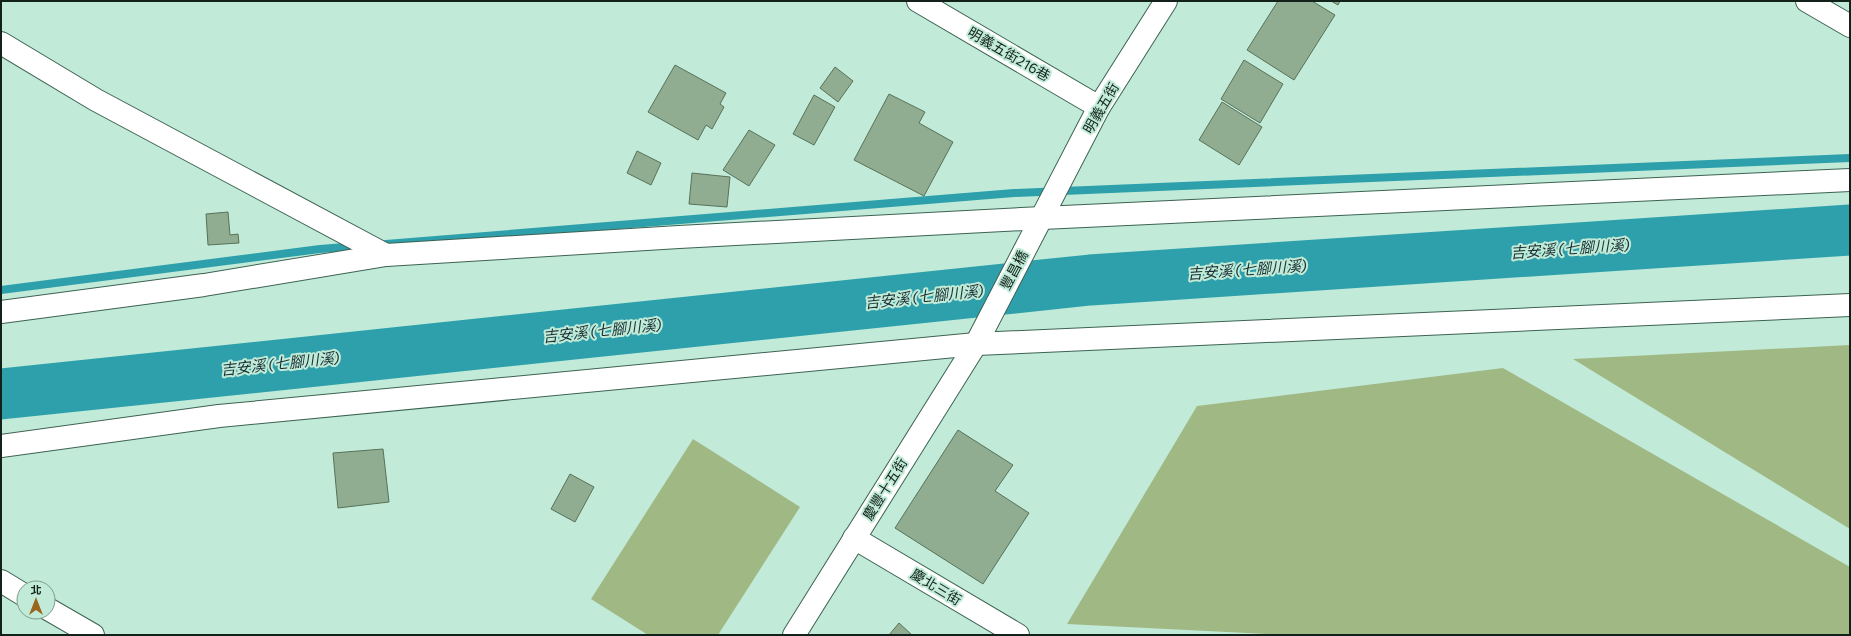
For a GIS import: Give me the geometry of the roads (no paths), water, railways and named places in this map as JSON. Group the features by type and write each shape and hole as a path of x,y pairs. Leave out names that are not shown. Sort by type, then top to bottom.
{"street":[{"name":"明義五街216巷","path":"918,1 1099,107"},
{"name":"明義五街","path":"1042,218 1099,107 1166,1"},
{"path":"1807,1 1850,26"},
{"path":"1,43 96,100 386,255"},
{"path":"1,312 204,285 386,255 679,237 1042,218 1850,180"},
{"name":"豐昌橋","path":"976,344 1042,218"},
{"path":"1,446 219,416 976,344 1850,305"},
{"name":"慶豐十五街","path":"794,635 976,344"},
{"name":"慶北三街","path":"854,538 1018,635"},
{"path":"1,581 16,590"},
{"path":"56,614 93,635"}],"waterway":[{"path":"386,244 1014,193 1850,158"},
{"name":"吉安溪 (七腳川溪)","path":"1,394 1090,280 1850,230"},
{"path":"1,290 320,249 358,246"}]}
